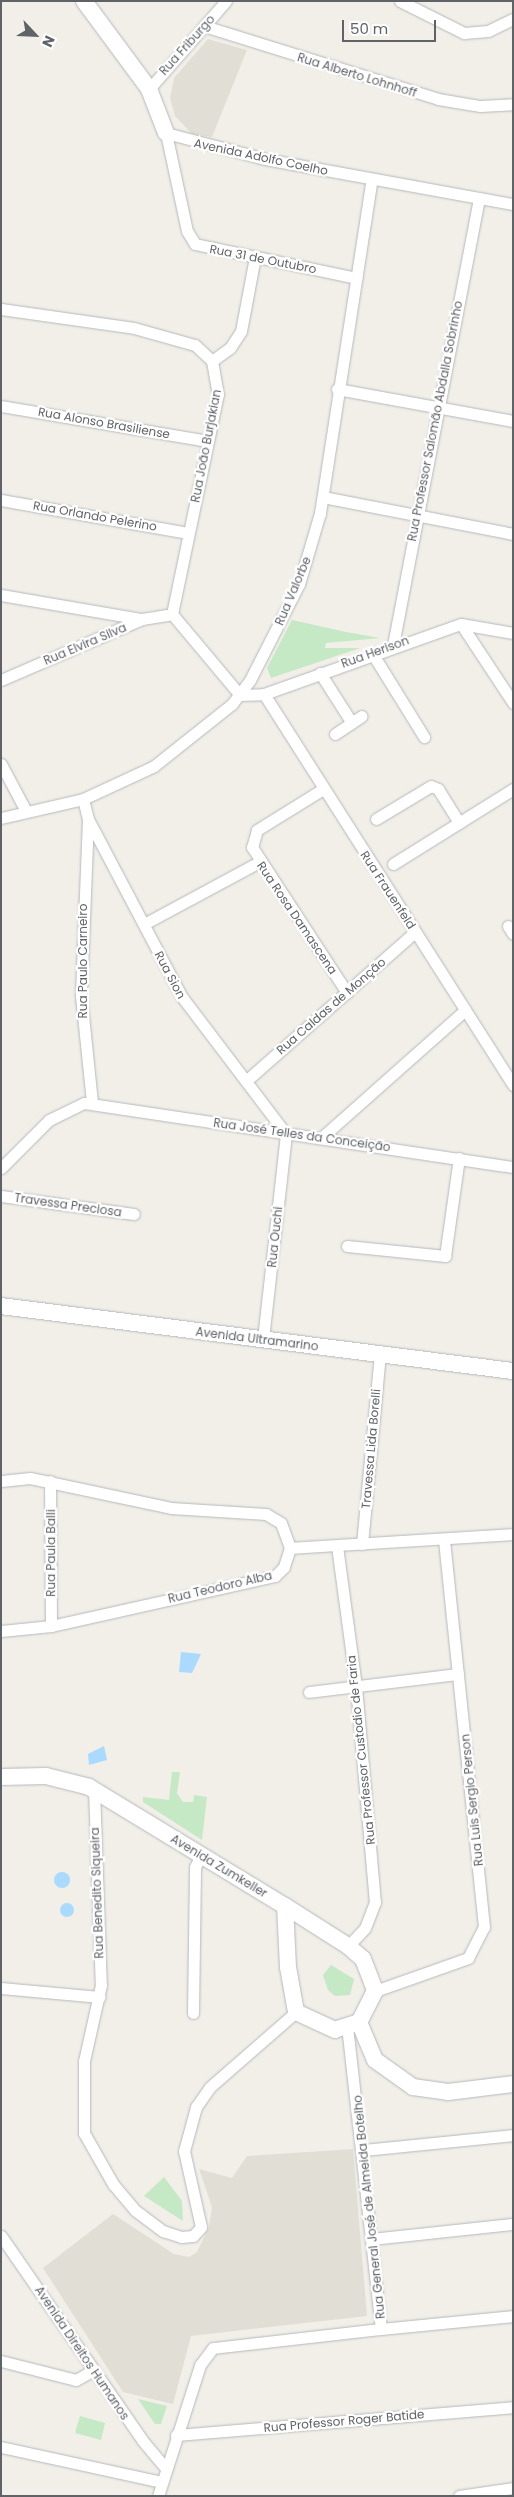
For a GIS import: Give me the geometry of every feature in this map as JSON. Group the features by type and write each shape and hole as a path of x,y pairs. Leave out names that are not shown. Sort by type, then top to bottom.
{"street":[{"path":"84,1 148,89 166,133"},
{"name":"Rua Friburgo","path":"148,89 226,1"},
{"path":"400,1 464,33 488,30 513,19"},
{"name":"Rua Alberto Lohnhoff","path":"204,26 438,99 480,106 513,104"},
{"name":"Avenida Adolfo Coelho","path":"166,133 188,142 372,179 513,204"},
{"name":"Rua 31 de Outubro","path":"166,133 190,238 199,246 356,278"},
{"path":"170,152 188,142"},
{"name":"Rua Valorbe","path":"1,818 83,799 154,766 240,695 299,584 323,497 337,389 372,179"},
{"name":"Rua Professor Salomão Abdalla Sobrinho","path":"393,645 416,515 479,198"},
{"path":"1,309 134,328 200,347 212,361 230,348 241,330 255,257"},
{"name":"Rua João Burjakian","path":"172,614 219,382 212,361"},
{"path":"337,389 513,421"},
{"name":"Rua Alonso Brasiliense","path":"1,406 207,441"},
{"path":"323,497 513,534"},
{"name":"Rua Orlando Pelerino","path":"1,500 188,532"},
{"path":"1,595 142,620"},
{"path":"172,614 240,695"},
{"name":"Rua Elvira Silva","path":"1,680 142,620 172,614"},
{"path":"462,624 513,702"},
{"name":"Rua Herison","path":"240,695 264,694 393,645 462,624 513,634"},
{"path":"372,653 424,737"},
{"path":"320,672 357,720 335,734"},
{"name":"Rua Frauenfeld","path":"264,694 322,789 513,1085"},
{"path":"1,764 26,811"},
{"path":"376,819 431,786 438,789 458,823"},
{"name":"Rua Rosa Damascena","path":"322,789 257,830 252,847 259,862 347,993"},
{"path":"393,864 513,789"},
{"name":"Rua Sion","path":"83,799 88,819 182,997 247,1080 286,1134"},
{"name":"Rua Paulo Carneiro","path":"88,819 81,996 92,1103"},
{"path":"144,924 259,862"},
{"name":"Rua Caldas de Monção","path":"247,1080 415,932"},
{"path":"320,1138 465,1010"},
{"path":"1,1168 64,1109 92,1103"},
{"name":"Rua José Telles da Conceição","path":"92,1103 513,1167"},
{"name":"Rua Ouchi","path":"263,1340 286,1134"},
{"path":"347,1246 445,1256 459,1158"},
{"name":"Travessa Preciosa","path":"1,1196 134,1214"},
{"name":"Avenida Ultramarino","path":"1,1306 513,1370"},
{"name":"Travessa Lida Borelli","path":"362,1544 380,1354"},
{"path":"1,1481 18,1477 50,1481 171,1508 266,1514 281,1523 290,1548 444,1540 513,1534"},
{"name":"Rua Paula Balli","path":"50,1481 51,1626"},
{"name":"Rua Luis Sergio Person","path":"375,1991 468,1958 483,1934 444,1540"},
{"name":"Rua Professor Custodio de Faria","path":"336,1546 356,1686 375,1902 365,1928 348,1946"},
{"name":"Rua Teodoro Alba","path":"1,1631 51,1626 275,1576 284,1567 290,1548"},
{"path":"309,1692 458,1674"},
{"name":"Avenida Zumkeller","path":"1,1777 67,1778 94,1789 348,1946 363,1959 375,1991"},
{"name":"Rua Benedito Siqueira","path":"94,1789 100,1997 84,2061 84,2133 96,2161 136,2211 163,2232 181,2238 193,2236 201,2227 184,2152 196,2107 210,2087 296,2012"},
{"path":"193,2013 195,1868 200,1855"},
{"path":"285,1906 288,1967 296,2012 324,2027 353,2025"},
{"path":"1,1988 100,1997"},
{"path":"353,2025 375,1991"},
{"path":"353,2025 375,2060 413,2087 448,2092 513,2084"},
{"name":"Rua General José de Almeida Botelho","path":"158,2496 200,2365 213,2348 381,2329 353,2025"},
{"path":"364,2150 513,2135"},
{"path":"372,2239 513,2224"},
{"name":"Avenida Direitos Humanos","path":"1,2236 93,2370 166,2467"},
{"path":"381,2329 513,2316"},
{"path":"1,2361 76,2380 93,2370"},
{"name":"Rua Professor Roger Batide","path":"176,2435 513,2407"},
{"path":"1,2447 162,2482"},
{"path":"460,2496 513,2488"}],"shaded area":[{"path":"208,39 247,50 212,137 192,134 175,116 170,98 174,78"},
{"path":"353,2149 367,2316 191,2336 173,2404 123,2392 43,2268 113,2214 174,2254 189,2257 197,2252 209,2227 212,2207 199,2169 232,2178 247,2156"}],"green space":[{"path":"292,620 380,638 326,643 325,648 360,648 271,678 267,668"},
{"path":"172,1772 180,1772 177,1793 183,1802 193,1802 194,1795 207,1797 202,1840 143,1802 143,1797 169,1800"},
{"path":"331,1965 354,1979 350,1995 335,1996 328,1990 323,1975"},
{"path":"164,2177 182,2201 183,2221 144,2196"},
{"path":"138,2399 167,2406 161,2424 155,2424"},
{"path":"80,2416 105,2423 101,2440 75,2433"}],"water":[{"path":"181,1652 201,1654 192,1673 179,1672"},
{"path":"104,1746 107,1760 89,1765 88,1754"},
{"path":"59,1872 65,1872 70,1877 68,1886 59,1888 54,1883 54,1877"},
{"path":"64,1903 70,1903 74,1910 70,1917 64,1917 60,1913 60,1907"}]}
